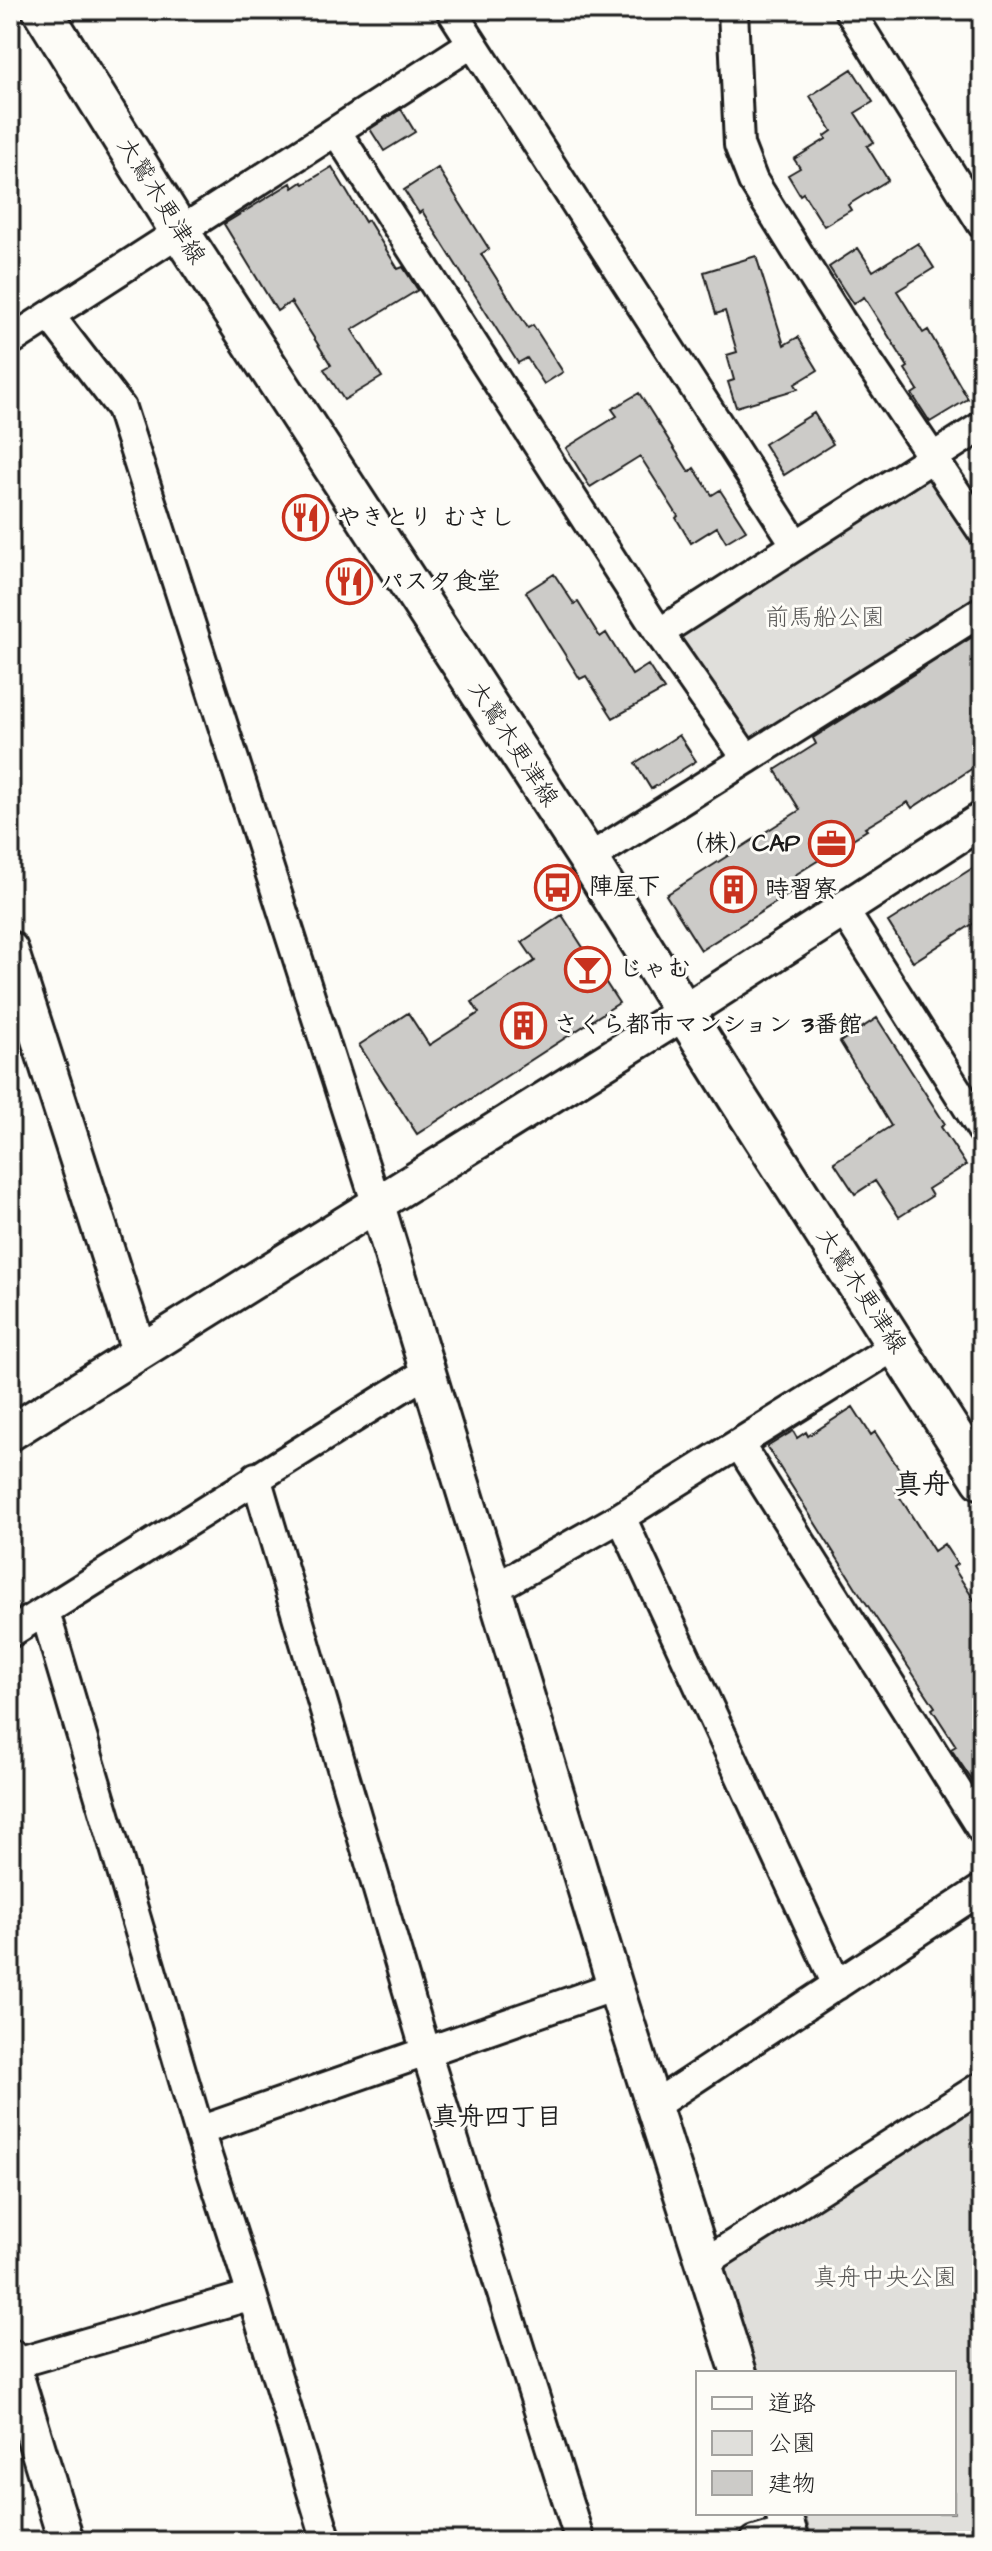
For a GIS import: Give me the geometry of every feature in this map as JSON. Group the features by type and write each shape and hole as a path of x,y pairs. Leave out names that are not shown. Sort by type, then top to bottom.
{"main road":[{"name":"大鷲木更津線","path":"42,10 180,232 588,859 982,1480"}],"street":[{"path":"451,10 796,545"},
{"path":"733,10 739,145 753,181 840,320 982,531"},
{"path":"849,10 982,224"},
{"path":"10,341 471,44"},
{"path":"336,131 659,633 747,759"},
{"path":"50,316 121,408 376,1202 615,1986 738,2371"},
{"path":"659,633 982,426"},
{"path":"588,859 982,611"},
{"path":"10,1433 683,1013 982,820"},
{"path":"843,909 982,1130"},
{"path":"10,949 19,1009 139,1351"},
{"path":"495,1588 621,1517 895,1346"},
{"path":"10,1633 427,1372"},
{"path":"739,1444 982,1830"},
{"path":"256,1477 426,2052 580,2541"},
{"path":"621,1517 837,1985"},
{"path":"45,1612 199,2131 327,2541"},
{"path":"653,2106 982,1889"},
{"path":"199,2131 615,1986"},
{"path":"704,2263 982,2086"},
{"path":"66,2541 11,2362 252,2295"},
{"path":"755,2541 788,2528"}],"green space":[{"name":"前馬船公園","path":"929,469 982,546 982,602 748,750 668,633"},
{"name":"真舟中央公園","path":"982,2102 982,2541 813,2541 805,2515 956,2515 956,2371 758,2371 724,2267"}],"building":[{"path":"852,69 873,102 855,113 874,142 867,146 888,180 848,205 851,210 824,226 788,175 800,168 794,159 826,139 825,136 832,131 810,96"},
{"path":"401,109 415,132 384,151 370,129"},
{"path":"332,167 365,222 368,220 398,269 403,267 418,290 352,330 382,377 344,400 324,369 331,365 291,302 277,311 224,224 291,183 293,188 302,182 304,184"},
{"path":"438,168 489,249 481,254 528,328 533,325 563,372 544,384 527,358 518,363 422,211 419,213 404,190"},
{"path":"918,243 934,268 897,291 923,333 928,330 968,399 930,422 912,394 918,390 905,369 908,367 864,297 853,304 829,267 858,248 873,271"},
{"path":"756,256 784,345 798,337 818,370 795,384 798,389 736,407 728,382 734,380 727,355 737,352 725,311 716,314 704,272"},
{"path":"639,393 689,472 694,468 712,495 720,490 746,530 726,542 717,527 691,543 676,518 678,516 640,456 590,487 566,448 617,416 612,409"},
{"path":"814,413 833,444 784,475 764,444"},
{"path":"554,574 574,604 578,602 600,637 606,633 632,675 648,665 664,690 613,718 586,676 580,679 526,592"},
{"path":"982,631 982,762 912,808 908,802 865,828 867,830 795,875 802,886 701,950 666,895 800,810 775,770 816,744 813,738"},
{"path":"679,735 696,761 651,789 635,763"},
{"path":"982,862 982,918 913,962 888,922"},
{"name":"さくら都市マンション 3番館","path":"562,915 619,1003 417,1134 359,1045 408,1013 429,1045 479,1013 472,1002 535,961 522,942"},
{"path":"877,1018 945,1124 941,1127 966,1165 928,1189 932,1196 899,1217 875,1181 855,1194 834,1162 891,1126 840,1042"},
{"path":"853,1407 871,1435 875,1432 908,1483 896,1491 934,1551 944,1544 957,1564 953,1567 982,1612 982,1795 951,1749 956,1746 932,1709 935,1707 767,1447 793,1431 797,1438 806,1432 808,1436"}],"place":[{"name":"やきとり むさし","path":"306,518"},
{"name":"パスタ食堂","path":"349,582"},
{"name":"（株）CAP","path":"831,844"},
{"name":"陣屋下","path":"558,887"},
{"name":"時習寮","path":"734,890"},
{"name":"じゃむ","path":"588,969"},
{"name":"さくら都市マンション 3番館","path":"523,1025"}],"district":[{"name":"真舟","path":"922,1484"},
{"name":"真舟四丁目","path":"497,2117"}]}
